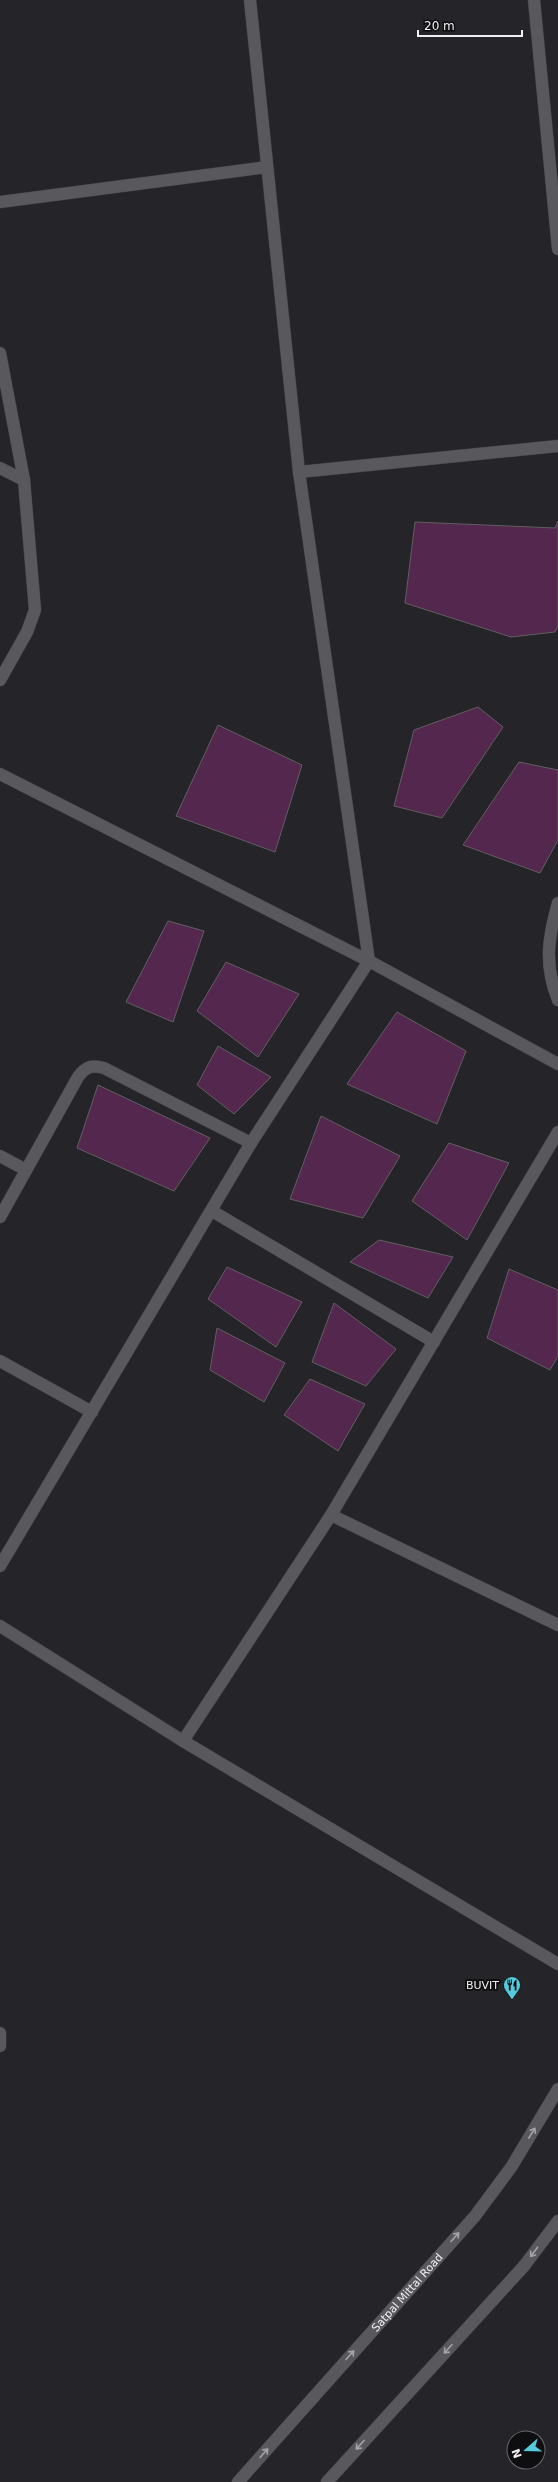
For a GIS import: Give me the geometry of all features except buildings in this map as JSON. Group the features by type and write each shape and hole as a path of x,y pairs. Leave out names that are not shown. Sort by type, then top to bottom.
{"street":[{"path":"0,1566 252,1143 369,961 299,472 250,0"},
{"path":"534,0 558,249"},
{"path":"0,202 267,167"},
{"path":"0,353 24,480 35,610 27,632 0,680"},
{"path":"299,472 558,446"},
{"path":"0,468 24,480"},
{"path":"0,774 369,961 558,1064"},
{"path":"558,903 549,935 551,982 558,1000"},
{"path":"0,1217 78,1077 84,1069 93,1066 104,1068 252,1143"},
{"path":"183,1741 332,1515 558,1132"},
{"path":"0,1156 26,1170"},
{"path":"212,1211 434,1342"},
{"path":"0,1362 92,1412"},
{"path":"332,1515 558,1625"},
{"path":"0,1626 183,1741 558,1964"},
{"path":"0,2033 0,2046"},
{"name":"Satpal Mittal Road","path":"238,2482 475,2216 512,2166 558,2089"},
{"path":"327,2482 524,2266 558,2221"}],"place":[{"name":"BUVIT","path":"512,2000"}]}
